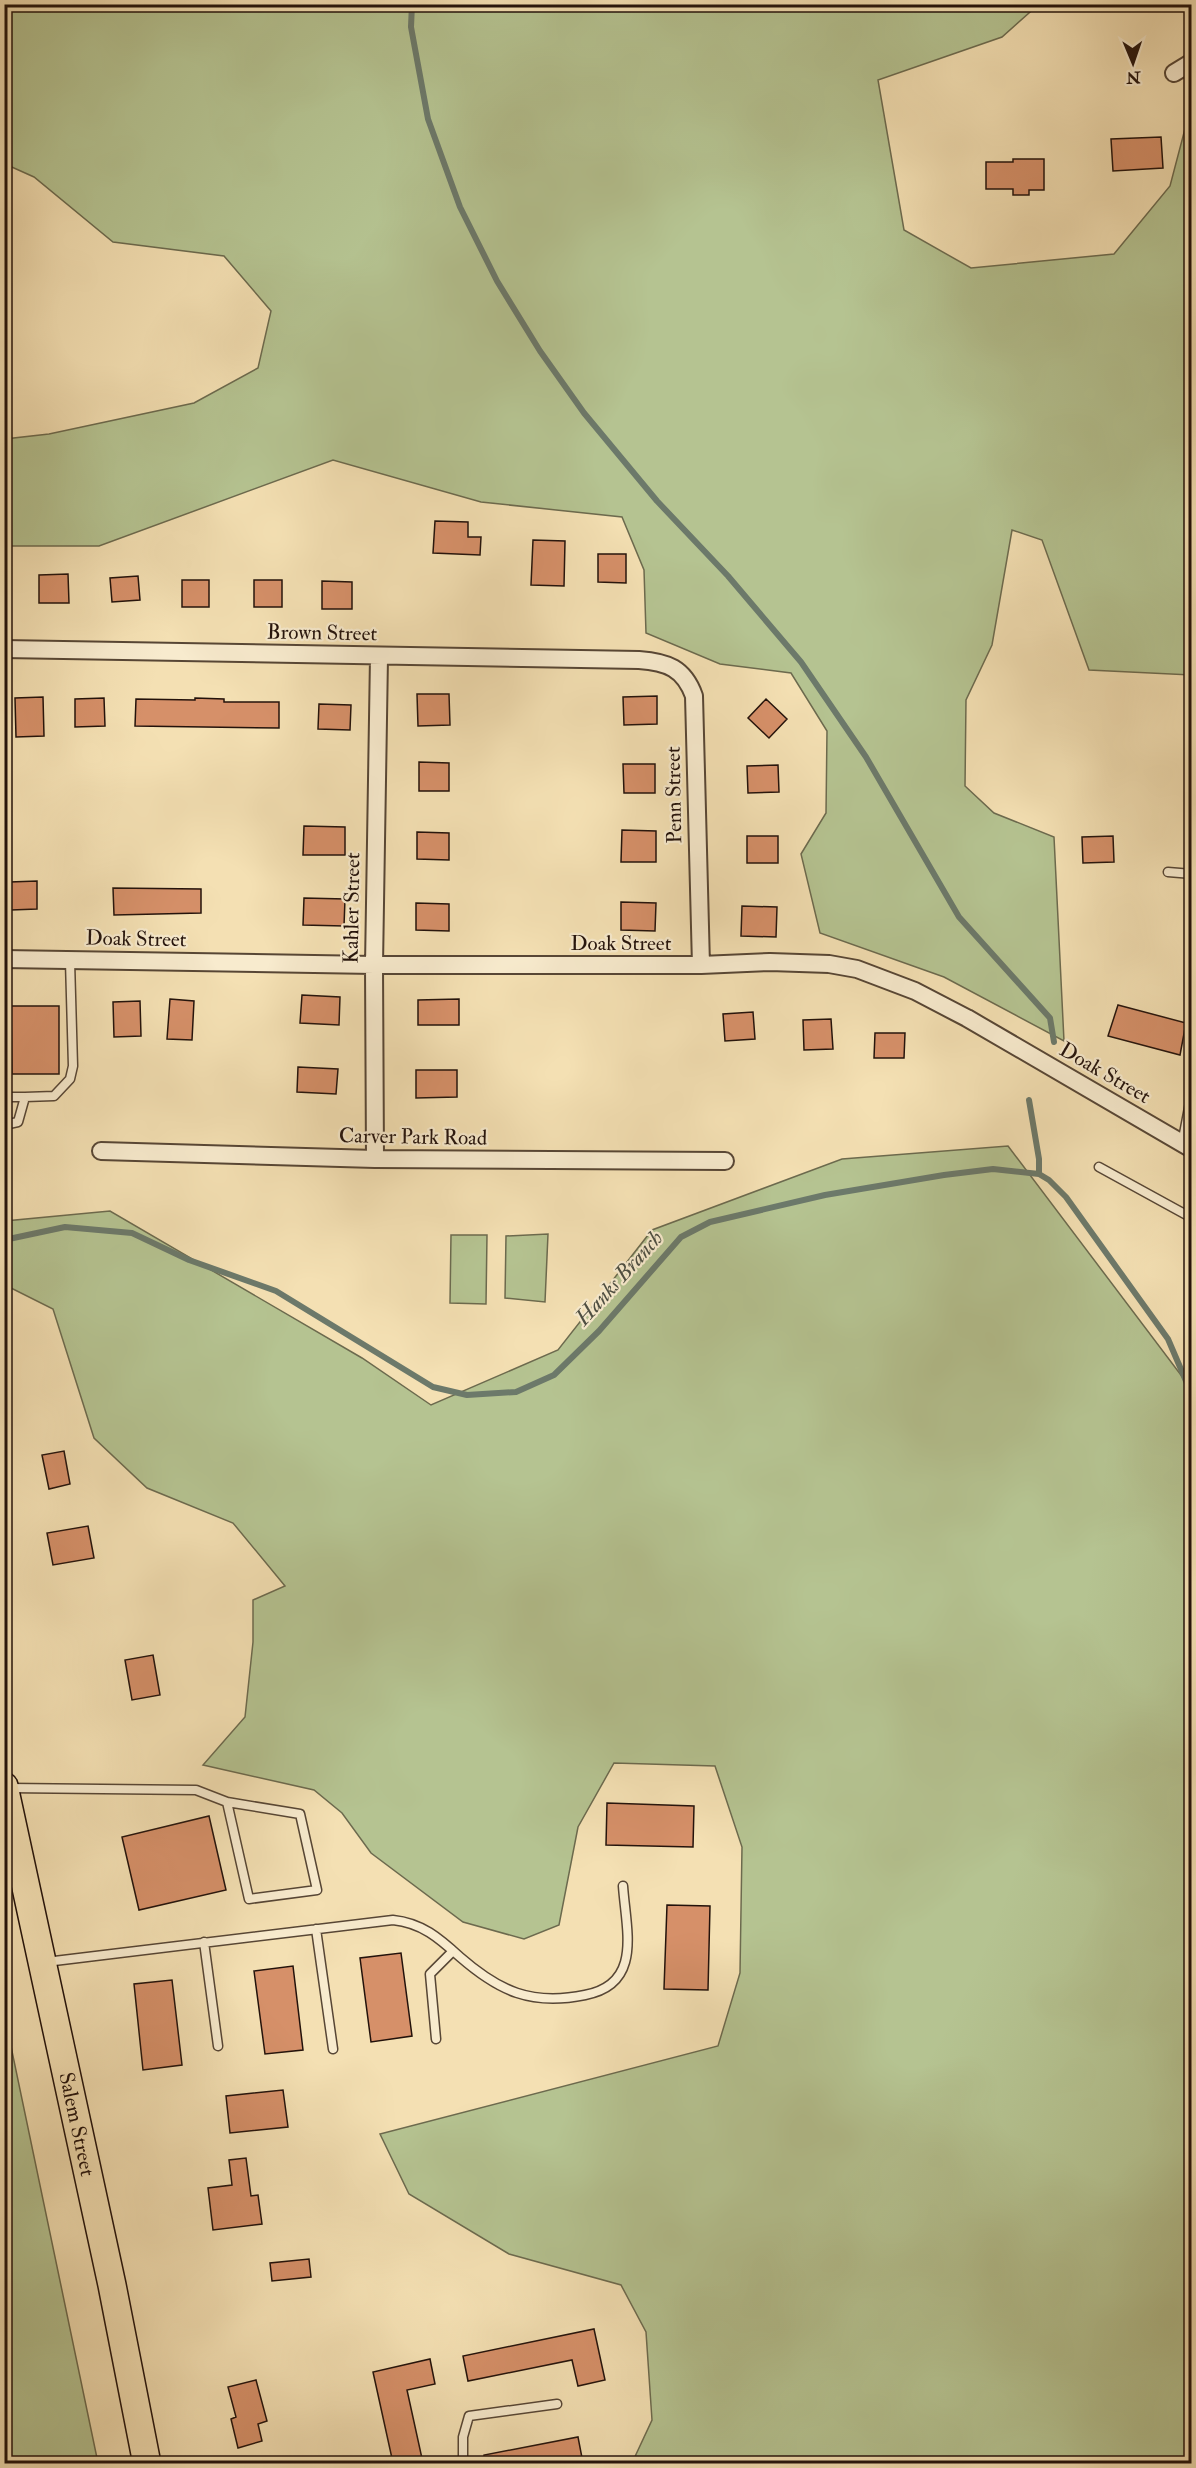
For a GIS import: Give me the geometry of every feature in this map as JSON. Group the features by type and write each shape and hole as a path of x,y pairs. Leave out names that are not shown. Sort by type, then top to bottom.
{"main road":[{"name":"Salem Street","path":"5,1787 112,2285 147,2463"}],"street":[{"path":"1191,62 1174,73 1191,72"},
{"name":"Brown Street","path":"4,649 639,660"},
{"name":"Kahler Street","path":"375,1160 374,965 379,657"},
{"name":"Penn Street","path":"639,660 670,664 682,672 694,696 701,965"},
{"name":"Doak Street","path":"4,959 374,965 701,965 770,962 829,964 857,969 887,979 967,1018 1187,1146"},
{"name":"Carver Park Road","path":"101,1151 375,1160 725,1161"}],"lane":[{"path":"1168,872 1191,874"},
{"path":"4,1097 54,1096 70,1079 73,1066 70,961"},
{"path":"1187,1146 1191,1092"},
{"path":"4,1125 18,1122 25,1097"},
{"path":"1099,1167 1188,1216 1191,1223"},
{"path":"5,1787 196,1790 227,1802 300,1814 317,1890 249,1899 227,1802"},
{"path":"42,1962 393,1920 411,1922 431,1932 504,1989 535,1999 565,1999 599,1992 616,1982 624,1969 628,1949 623,1886"},
{"path":"315,1929 333,2049"},
{"path":"204,1942 218,2046"},
{"path":"436,2039 430,1974 453,1951"},
{"path":"463,2463 463,2437 469,2416 556,2404"}],"green space":[{"path":"5,4 1038,5 1002,37 878,80 904,230 971,268 1114,254 1170,186 1191,106 1191,675 1089,670 1042,540 1012,530 992,645 966,700 965,786 994,813 1054,837 1064,1041 944,977 820,933 801,854 826,813 827,731 791,673 720,664 646,633 644,570 622,517 481,502 333,460 99,546 5,546 5,439 49,434 194,403 258,368 271,311 224,256 113,242 34,177 5,164"},
{"path":"1008,1146 1190,1387 1191,1393 1191,2463 632,2463 652,2420 646,2332 621,2285 509,2254 409,2194 380,2134 718,2046 740,1973 742,1847 715,1766 614,1763 578,1827 559,1925 524,1939 463,1922 371,1853 342,1813 314,1790 203,1765 245,1717 253,1642 253,1600 285,1586 233,1523 147,1488 94,1438 53,1309 5,1285 5,1221 110,1211 362,1358 431,1405 558,1350 652,1230 842,1159"},
{"path":"548,1234 545,1302 505,1298 506,1236"},
{"path":"451,1235 487,1235 486,1304 450,1303"},
{"path":"4,2013 97,2458 81,2463 5,2463"}],"building":[{"path":"1161,137 1163,168 1113,171 1111,139"},
{"path":"1013,159 1044,159 1044,190 1029,190 1029,195 1013,195 1013,189 986,189 986,162 1013,162"},
{"path":"435,521 468,522 468,537 481,537 480,555 433,553"},
{"path":"533,540 565,541 564,586 531,585"},
{"path":"598,554 626,554 626,583 598,582"},
{"path":"68,574 69,603 39,603 39,575"},
{"path":"138,576 140,600 112,602 110,578"},
{"path":"182,580 209,580 209,607 182,607"},
{"path":"254,580 282,580 282,607 254,607"},
{"path":"322,581 352,582 352,609 322,609"},
{"path":"417,694 449,694 450,725 418,726"},
{"path":"657,696 657,724 624,725 623,697"},
{"path":"43,697 44,736 16,737 15,698"},
{"path":"104,698 105,726 75,727 75,699"},
{"path":"195,698 224,699 224,702 279,702 279,728 135,726 136,699 195,700"},
{"path":"766,699 787,719 769,738 748,718"},
{"path":"319,704 351,705 350,730 318,729"},
{"path":"419,762 449,763 449,791 419,791"},
{"path":"623,764 655,764 655,793 624,793"},
{"path":"778,765 779,792 748,793 747,766"},
{"path":"304,826 345,827 345,855 303,855"},
{"path":"622,830 656,831 656,862 621,862"},
{"path":"417,832 449,833 449,860 417,859"},
{"path":"747,836 778,836 778,863 747,863"},
{"path":"1113,836 1114,862 1083,863 1082,837"},
{"path":"37,881 37,909 11,910 10,882"},
{"path":"113,888 201,889 201,913 114,915"},
{"path":"304,898 345,899 344,926 303,925"},
{"path":"621,902 656,903 655,931 621,930"},
{"path":"416,903 449,904 449,931 416,930"},
{"path":"742,906 777,907 776,937 741,936"},
{"path":"302,995 340,997 339,1025 300,1023"},
{"path":"170,999 194,1001 192,1040 167,1039"},
{"path":"459,999 459,1025 418,1025 418,1000"},
{"path":"140,1001 141,1036 114,1037 113,1002"},
{"path":"1118,1005 1186,1023 1180,1055 1108,1036"},
{"path":"11,1006 59,1006 59,1074 12,1074"},
{"path":"753,1012 755,1039 725,1041 723,1014"},
{"path":"831,1019 833,1049 804,1050 803,1020"},
{"path":"875,1033 905,1033 904,1058 874,1058"},
{"path":"298,1067 338,1069 336,1094 297,1092"},
{"path":"416,1070 457,1070 457,1097 416,1098"},
{"path":"64,1451 70,1484 49,1489 42,1455"},
{"path":"88,1526 94,1558 53,1565 47,1533"},
{"path":"153,1655 160,1695 132,1700 125,1660"},
{"path":"607,1803 694,1806 693,1847 606,1845"},
{"path":"209,1816 226,1890 139,1910 122,1837"},
{"path":"667,1905 710,1906 708,1990 664,1989"},
{"path":"401,1953 412,2036 371,2042 360,1958"},
{"path":"293,1966 303,2050 265,2054 254,1971"},
{"path":"172,1980 182,2065 143,2070 134,1984"},
{"path":"283,2090 288,2127 230,2133 226,2096"},
{"path":"246,2158 251,2196 258,2195 262,2224 213,2230 208,2188 232,2185 229,2160"},
{"path":"309,2259 311,2277 272,2281 270,2263"},
{"path":"594,2329 605,2380 578,2386 572,2360 468,2381 463,2356"},
{"path":"430,2359 435,2384 407,2390 423,2463 393,2463 373,2372"},
{"path":"256,2380 267,2421 258,2424 262,2441 238,2448 231,2419 236,2417 228,2387"},
{"path":"578,2437 583,2463 484,2463 484,2455"}],"waterway":[{"path":"412,4 411,27 428,119 460,207 497,281 540,351 584,413 657,501 728,576 801,662 866,757 959,917 1050,1018 1054,1042"},
{"path":"1029,1100 1039,1159 1039,1174"},
{"name":"Hanks Branch","path":"4,1240 65,1227 132,1233 189,1260 276,1291 433,1387 467,1395 516,1392 554,1375 599,1331 681,1237 710,1222 825,1195 944,1175 993,1169 1039,1174 1049,1180 1066,1197 1168,1339 1192,1395"}]}
